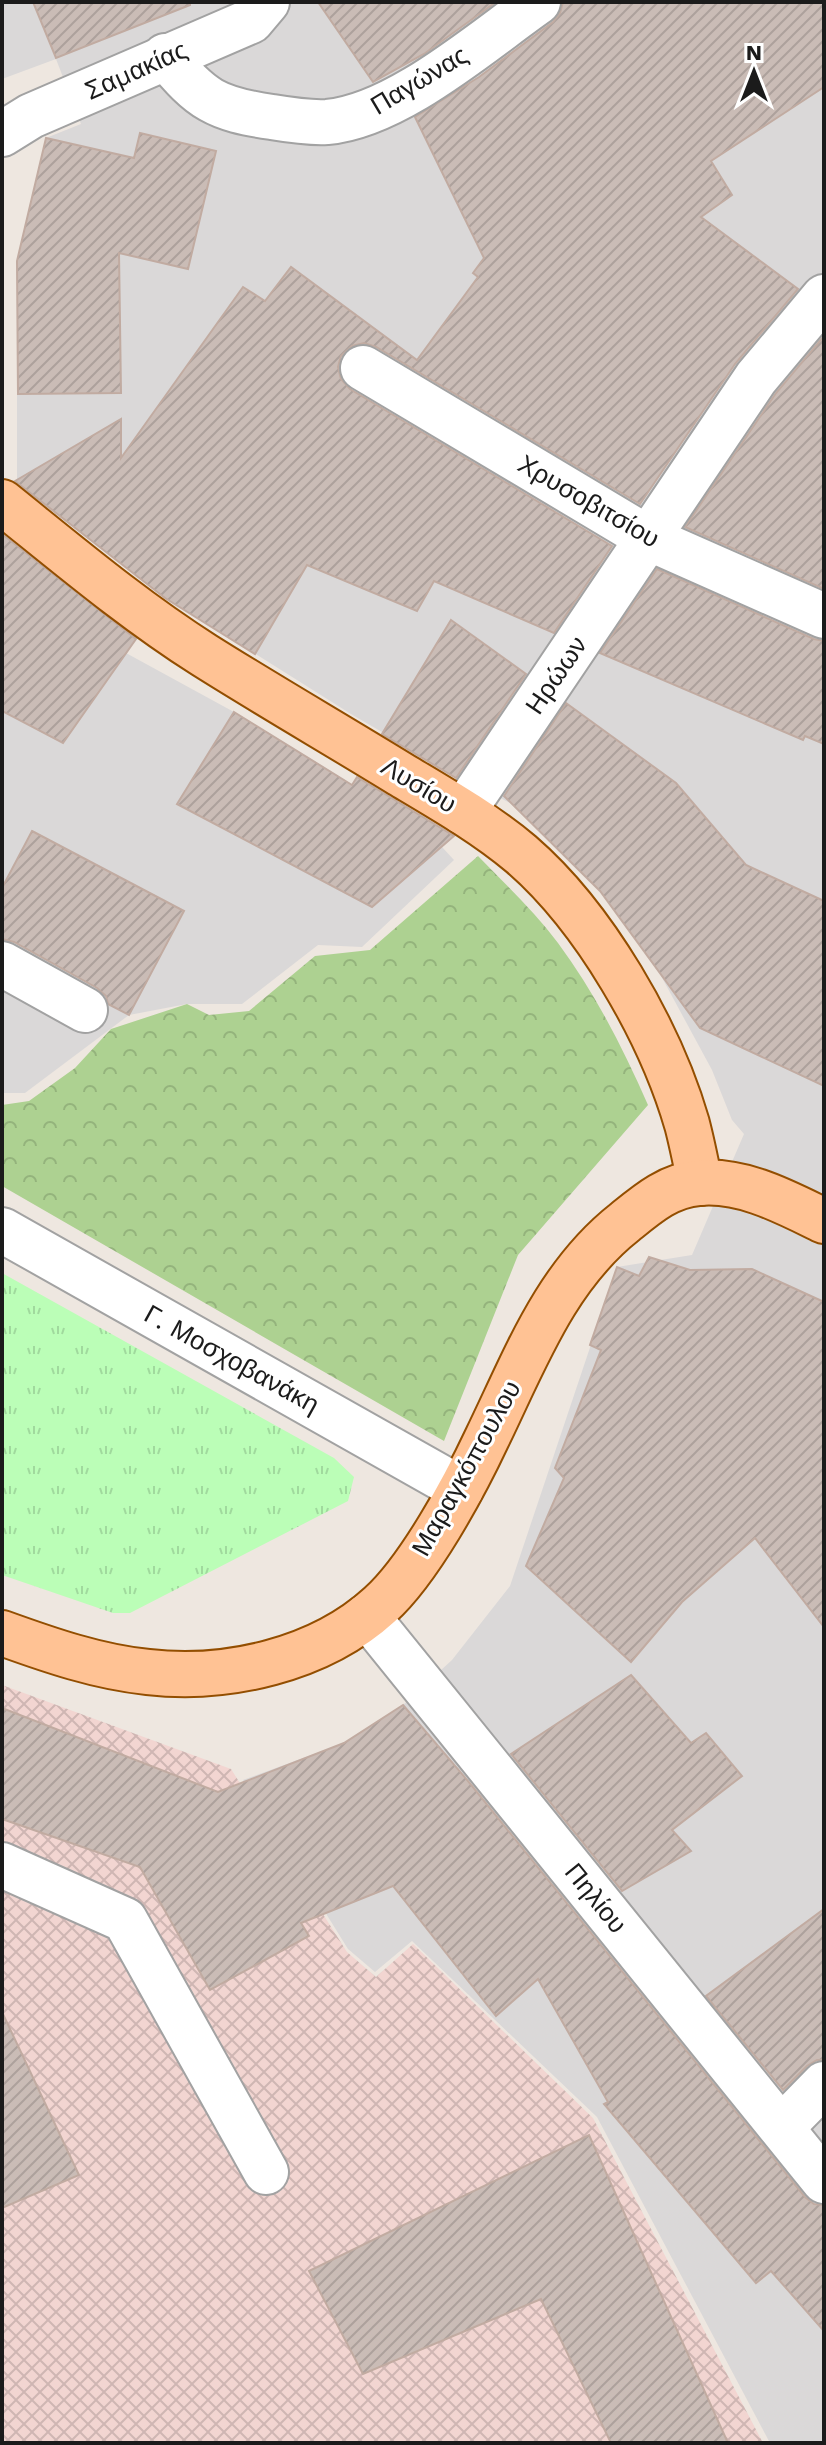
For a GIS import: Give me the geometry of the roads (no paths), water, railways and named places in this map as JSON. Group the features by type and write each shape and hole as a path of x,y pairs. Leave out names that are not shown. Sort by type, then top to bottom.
{"main road":[{"name":"Λυσίου","path":"2,502 154,622 463,812 521,854 579,914 613,966 654,1041 687,1124 700,1183"},
{"name":"Μαραγκόπουλου","path":"2,1633 103,1664 147,1672 186,1674 270,1663 308,1650 367,1616 411,1570 461,1489 547,1314 580,1265 602,1240 649,1203 675,1189 700,1183 744,1187 824,1221"}],"street":[{"name":"Σαμακίας","path":"2,134 31,116 251,21 267,2"},
{"name":"Παγώνας","path":"165,56 194,90 220,106 257,115 328,122 362,115 412,90 538,2"},
{"name":"Ηρώων","path":"463,812 756,378 824,297"},
{"name":"Χρυσοβιτσίου","path":"363,368 648,538 824,616"},
{"path":"2,964 85,1010"},
{"name":"Γ. Μοσχοβανάκη","path":"2,1230 461,1489"},
{"name":"Πηλίου","path":"367,1616 824,2181"},
{"path":"2,1865 125,1920 266,2172"},
{"path":"782,2127 824,2084"}]}
